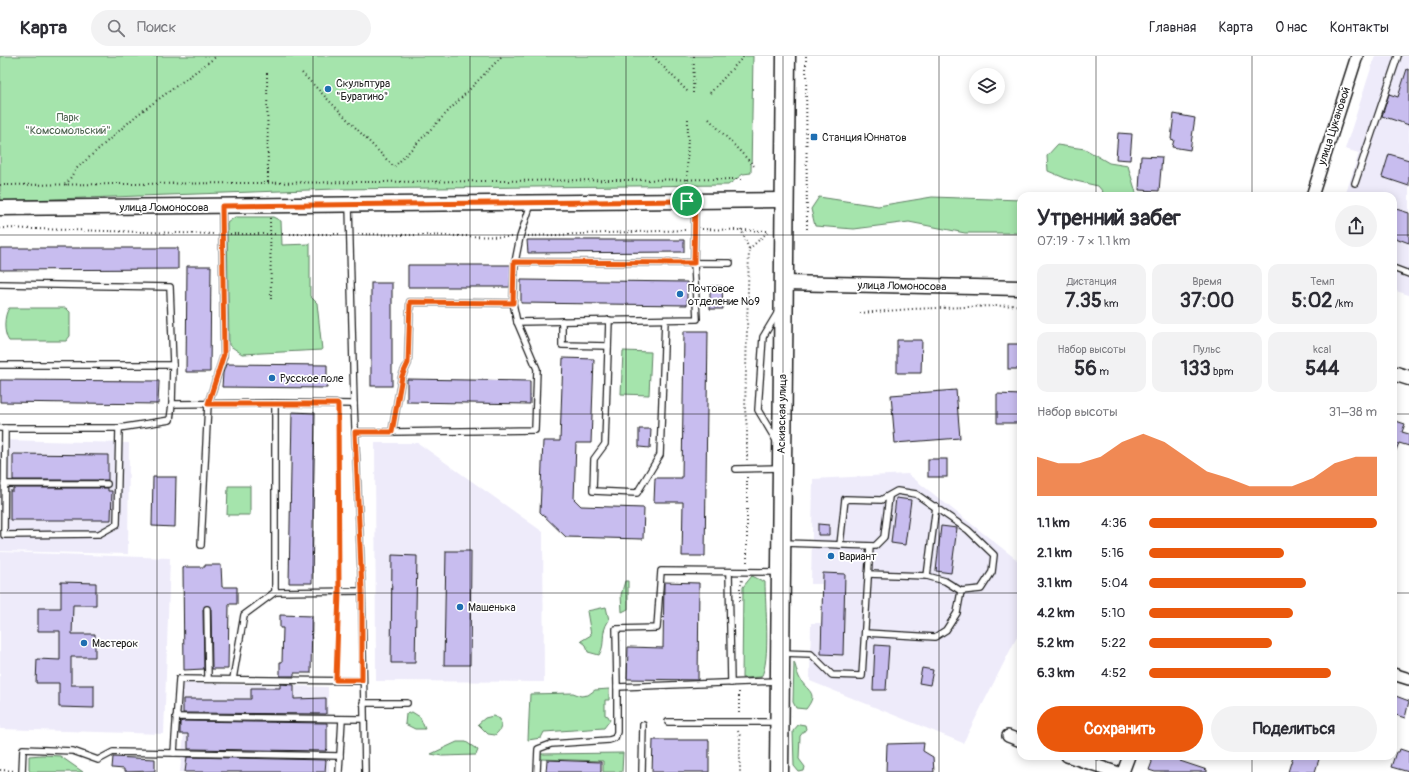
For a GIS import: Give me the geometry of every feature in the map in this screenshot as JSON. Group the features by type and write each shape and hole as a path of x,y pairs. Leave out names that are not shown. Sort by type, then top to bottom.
{"main road":[{"name":"Аскизская улица","path":"779,772 780,543 786,56"}],"street":[{"name":"улица Цукановой","path":"1313,192 1357,56"},
{"name":"улица Ломоносова","path":"0,208 784,200"},
{"name":"улица Ломоносова","path":"784,283 1017,288"},
{"path":"1397,374 1408,376"},
{"path":"1397,675 1409,679"},
{"path":"1008,736 1017,739"},
{"path":"1080,760 1116,772"},
{"path":"1123,772 1128,760"}],"lane":[{"path":"1355,183 1398,56"},
{"path":"517,322 697,319 691,201"},
{"path":"355,432 535,430 537,369 517,322 513,303 514,262 520,237 532,202"},
{"path":"349,205 354,404 362,591 362,680 365,772"},
{"path":"201,545 208,404 224,354 222,206"},
{"path":"514,262 730,263"},
{"path":"1397,270 1409,274"},
{"path":"0,284 170,287 173,365 170,420 119,428 2,428 4,535 99,534 117,524 119,428"},
{"path":"392,432 402,376 408,363 410,302 513,303"},
{"path":"609,320 605,444 594,459 593,491 637,493 660,455 665,320"},
{"path":"562,321 562,345 608,346"},
{"path":"0,365 173,365"},
{"path":"275,403 275,592"},
{"path":"172,404 354,404"},
{"path":"736,469 781,468"},
{"path":"4,484 108,484"},
{"path":"840,545 845,499 881,500 889,497 897,491 916,494 936,506 968,530 994,555 992,572 981,589 961,590 945,582 927,576 868,574"},
{"path":"780,543 876,546 884,537 889,497"},
{"path":"927,576 936,506"},
{"path":"779,653 811,654 832,675 862,676 870,546"},
{"path":"537,772 538,749 551,744 609,740 615,738 617,732 616,629 657,628 661,571 780,572"},
{"path":"729,572 731,683"},
{"path":"864,633 935,637 946,630 957,613 961,590"},
{"path":"233,679 244,615 275,592 362,591"},
{"path":"207,608 208,679"},
{"path":"174,753 178,679 362,680"},
{"path":"617,687 779,681"},
{"path":"363,703 407,703"},
{"path":"176,717 363,719"},
{"path":"339,772 342,719"},
{"path":"668,722 779,722"},
{"path":"642,772 643,725"},
{"path":"22,772 23,749 72,751 98,760 113,752 340,756"}],"path":[{"path":"66,185 76,169 137,115 218,56"},
{"path":"302,72 394,167 502,56"},
{"path":"653,56 689,92"},
{"path":"693,93 694,56"},
{"path":"710,93 744,56"},
{"path":"806,56 807,232"},
{"path":"267,73 268,183"},
{"path":"688,118 687,179 691,201"},
{"path":"709,119 756,168"},
{"path":"0,185 741,179"},
{"path":"270,213 271,300"},
{"path":"0,228 271,236"},
{"path":"749,249 769,231"},
{"path":"860,313 912,309 1017,305"},
{"path":"336,680 339,592 338,404"},
{"path":"739,722 736,728 740,736 740,772"}],"shaded area":[{"path":"1375,56 1409,56 1409,295 1397,291 1397,192 1346,192 1359,153 1345,149"},
{"path":"0,440 129,443 128,554 0,551"},
{"name":"Машенька","path":"375,443 418,443 543,532 544,682 376,681"},
{"path":"908,474 1017,560 1017,637 963,743 810,681 811,623 822,623 823,584 811,584 813,479"},
{"name":"Мастерок","path":"0,552 170,558 164,734 0,729"},
{"path":"180,683 328,687 329,772 180,772 184,735 179,735"}],"green space":[{"name":"Парк \"Комсомольский\"","path":"0,56 753,56 751,173 743,174 728,185 336,189 0,201"},
{"path":"1057,145 1085,149 1109,163 1128,166 1136,192 1103,192 1098,186 1067,179 1048,171 1047,156"},
{"path":"819,197 878,206 932,197 1017,200 1017,233 965,233 909,222 854,229 815,226 811,209"},
{"path":"235,217 273,217 281,221 282,245 310,244 310,296 317,303 322,350 242,354 229,345 227,223"},
{"path":"9,308 66,308 70,312 70,336 66,341 9,341 7,338 5,324 7,311"},
{"path":"623,351 651,352 649,395 621,394"},
{"path":"228,486 250,486 250,515 227,515"},
{"path":"752,576 765,582 767,632 766,659 761,677 742,678 743,587"},
{"path":"625,581 628,581 628,609 622,612 621,595"},
{"path":"606,607 609,620 604,630 603,646 599,655 588,652 586,645 581,641 591,635 587,611"},
{"path":"794,662 799,677 812,695 812,699 806,709 796,708 793,702"},
{"path":"609,689 609,700 605,700 605,715 608,716 610,720 604,728 544,732 541,738 528,740 530,694 573,693 581,696 588,695 595,690"},
{"path":"412,712 420,717 425,729 415,729 405,724 406,714"},
{"path":"493,716 500,719 501,724 500,730 495,735 488,734 478,724 485,718"},
{"path":"799,724 805,725 806,729 800,736 799,759 805,767 804,771 799,772 794,766 793,731"},
{"path":"457,742 466,742 478,750 476,755 442,756 431,754"},
{"path":"623,753 622,772 603,772 603,761 540,759 540,754"},
{"path":"29,756 60,756 83,772 31,772 29,770"}],"building":[{"path":"1407,69 1409,70 1409,125 1382,116 1389,94 1398,97"},
{"path":"1174,114 1195,118 1190,150 1172,147 1174,140 1171,139"},
{"path":"1118,133 1132,134 1130,160 1116,159"},
{"path":"1389,154 1409,160 1409,186 1382,177"},
{"path":"1141,156 1162,157 1159,191 1139,190"},
{"path":"1397,209 1409,213 1409,243 1397,238"},
{"path":"527,240 684,240 684,252 528,253"},
{"path":"0,248 178,248 178,269 0,270"},
{"path":"408,265 511,265 510,287 408,287"},
{"path":"187,266 211,266 210,372 186,372"},
{"path":"521,280 687,282 687,305 521,303"},
{"path":"371,283 392,283 392,386 371,386"},
{"path":"710,286 722,286 723,309 710,309"},
{"path":"684,331 708,331 705,556 682,556 683,502 654,502 655,478 682,478"},
{"path":"897,340 922,340 921,373 897,373"},
{"path":"1008,344 1017,344 1017,369 1008,369"},
{"path":"563,358 594,359 591,443 576,443 574,499 581,506 644,508 643,539 566,537 540,512 543,441 560,441"},
{"path":"226,364 327,365 327,388 222,387 223,373"},
{"path":"407,379 530,381 530,404 407,402"},
{"path":"0,380 159,381 158,404 0,402"},
{"path":"956,390 960,438 895,443 891,395"},
{"path":"997,394 1017,395 1017,423 997,423"},
{"path":"292,412 315,413 312,583 289,583"},
{"path":"1397,421 1405,424 1402,432 1409,434 1409,446 1399,443 1397,448"},
{"path":"639,429 651,429 650,448 639,447"},
{"path":"13,454 108,455 108,480 13,480"},
{"path":"928,459 947,459 947,477 928,477"},
{"path":"153,477 176,477 175,527 152,526"},
{"path":"13,488 108,488 108,491 112,491 111,520 10,520 10,491 13,491"},
{"path":"896,498 911,500 905,545 891,543"},
{"path":"818,524 829,525 829,535 818,535"},
{"path":"941,526 957,528 951,573 936,571"},
{"path":"446,551 471,551 470,665 444,665"},
{"path":"392,555 417,556 415,663 391,663"},
{"path":"205,565 221,565 222,587 237,587 237,604 229,604 228,669 212,669 211,609 207,605 203,609 204,669 184,670 183,567 205,567"},
{"path":"823,573 845,574 843,655 821,654"},
{"path":"61,582 96,583 96,605 73,605 72,634 95,634 95,657 71,657 71,685 94,685 94,708 59,707 59,683 36,683 37,659 60,660 60,631 38,631 38,608 61,608"},
{"path":"664,582 699,583 698,680 627,679 628,647 663,648"},
{"path":"280,615 312,616 311,673 294,673 294,676 280,676 283,628 280,628"},
{"path":"875,645 889,646 886,690 873,690"},
{"path":"922,668 933,670 930,685 919,683"},
{"path":"280,684 294,685 294,699 326,698 326,714 183,713 183,699 251,699 251,688 280,688"},
{"path":"1397,696 1409,701 1405,718 1397,715"},
{"path":"180,722 327,723 327,748 326,751 188,749 188,734 180,734"},
{"path":"653,740 709,740 709,772 652,772"},
{"path":"924,743 923,751 933,757 934,772 886,772 887,744"},
{"path":"1400,749 1409,752 1409,772 1391,767 1393,760 1397,760 1397,752 1399,752"},
{"path":"113,757 155,759 155,771 124,772 124,769 112,768"},
{"path":"187,757 326,760 325,772 185,772"},
{"path":"547,760 601,762 601,772 546,772"},
{"path":"1151,760 1180,760 1207,770 1207,772 1155,772 1149,770"},
{"path":"1292,760 1319,760 1315,772 1288,772"}],"place":[{"name":"Скульптура \"Буратино\"","path":"328,89"},
{"name":"Станция Юннатов","path":"814,137"},
{"name":"Почтовое отделение №9","path":"680,294"},
{"name":"Русское поле","path":"272,378"},
{"name":"Вариант","path":"831,556"},
{"name":"Машенька","path":"460,607"},
{"name":"Мастерок","path":"84,643"}],"route":[{"path":"687,201 695,201 694,263 514,262 513,303 410,302 408,363 402,376 392,432 355,432 362,591 362,680 336,680 339,592 338,404 208,404 224,354 222,206 687,201"}]}
